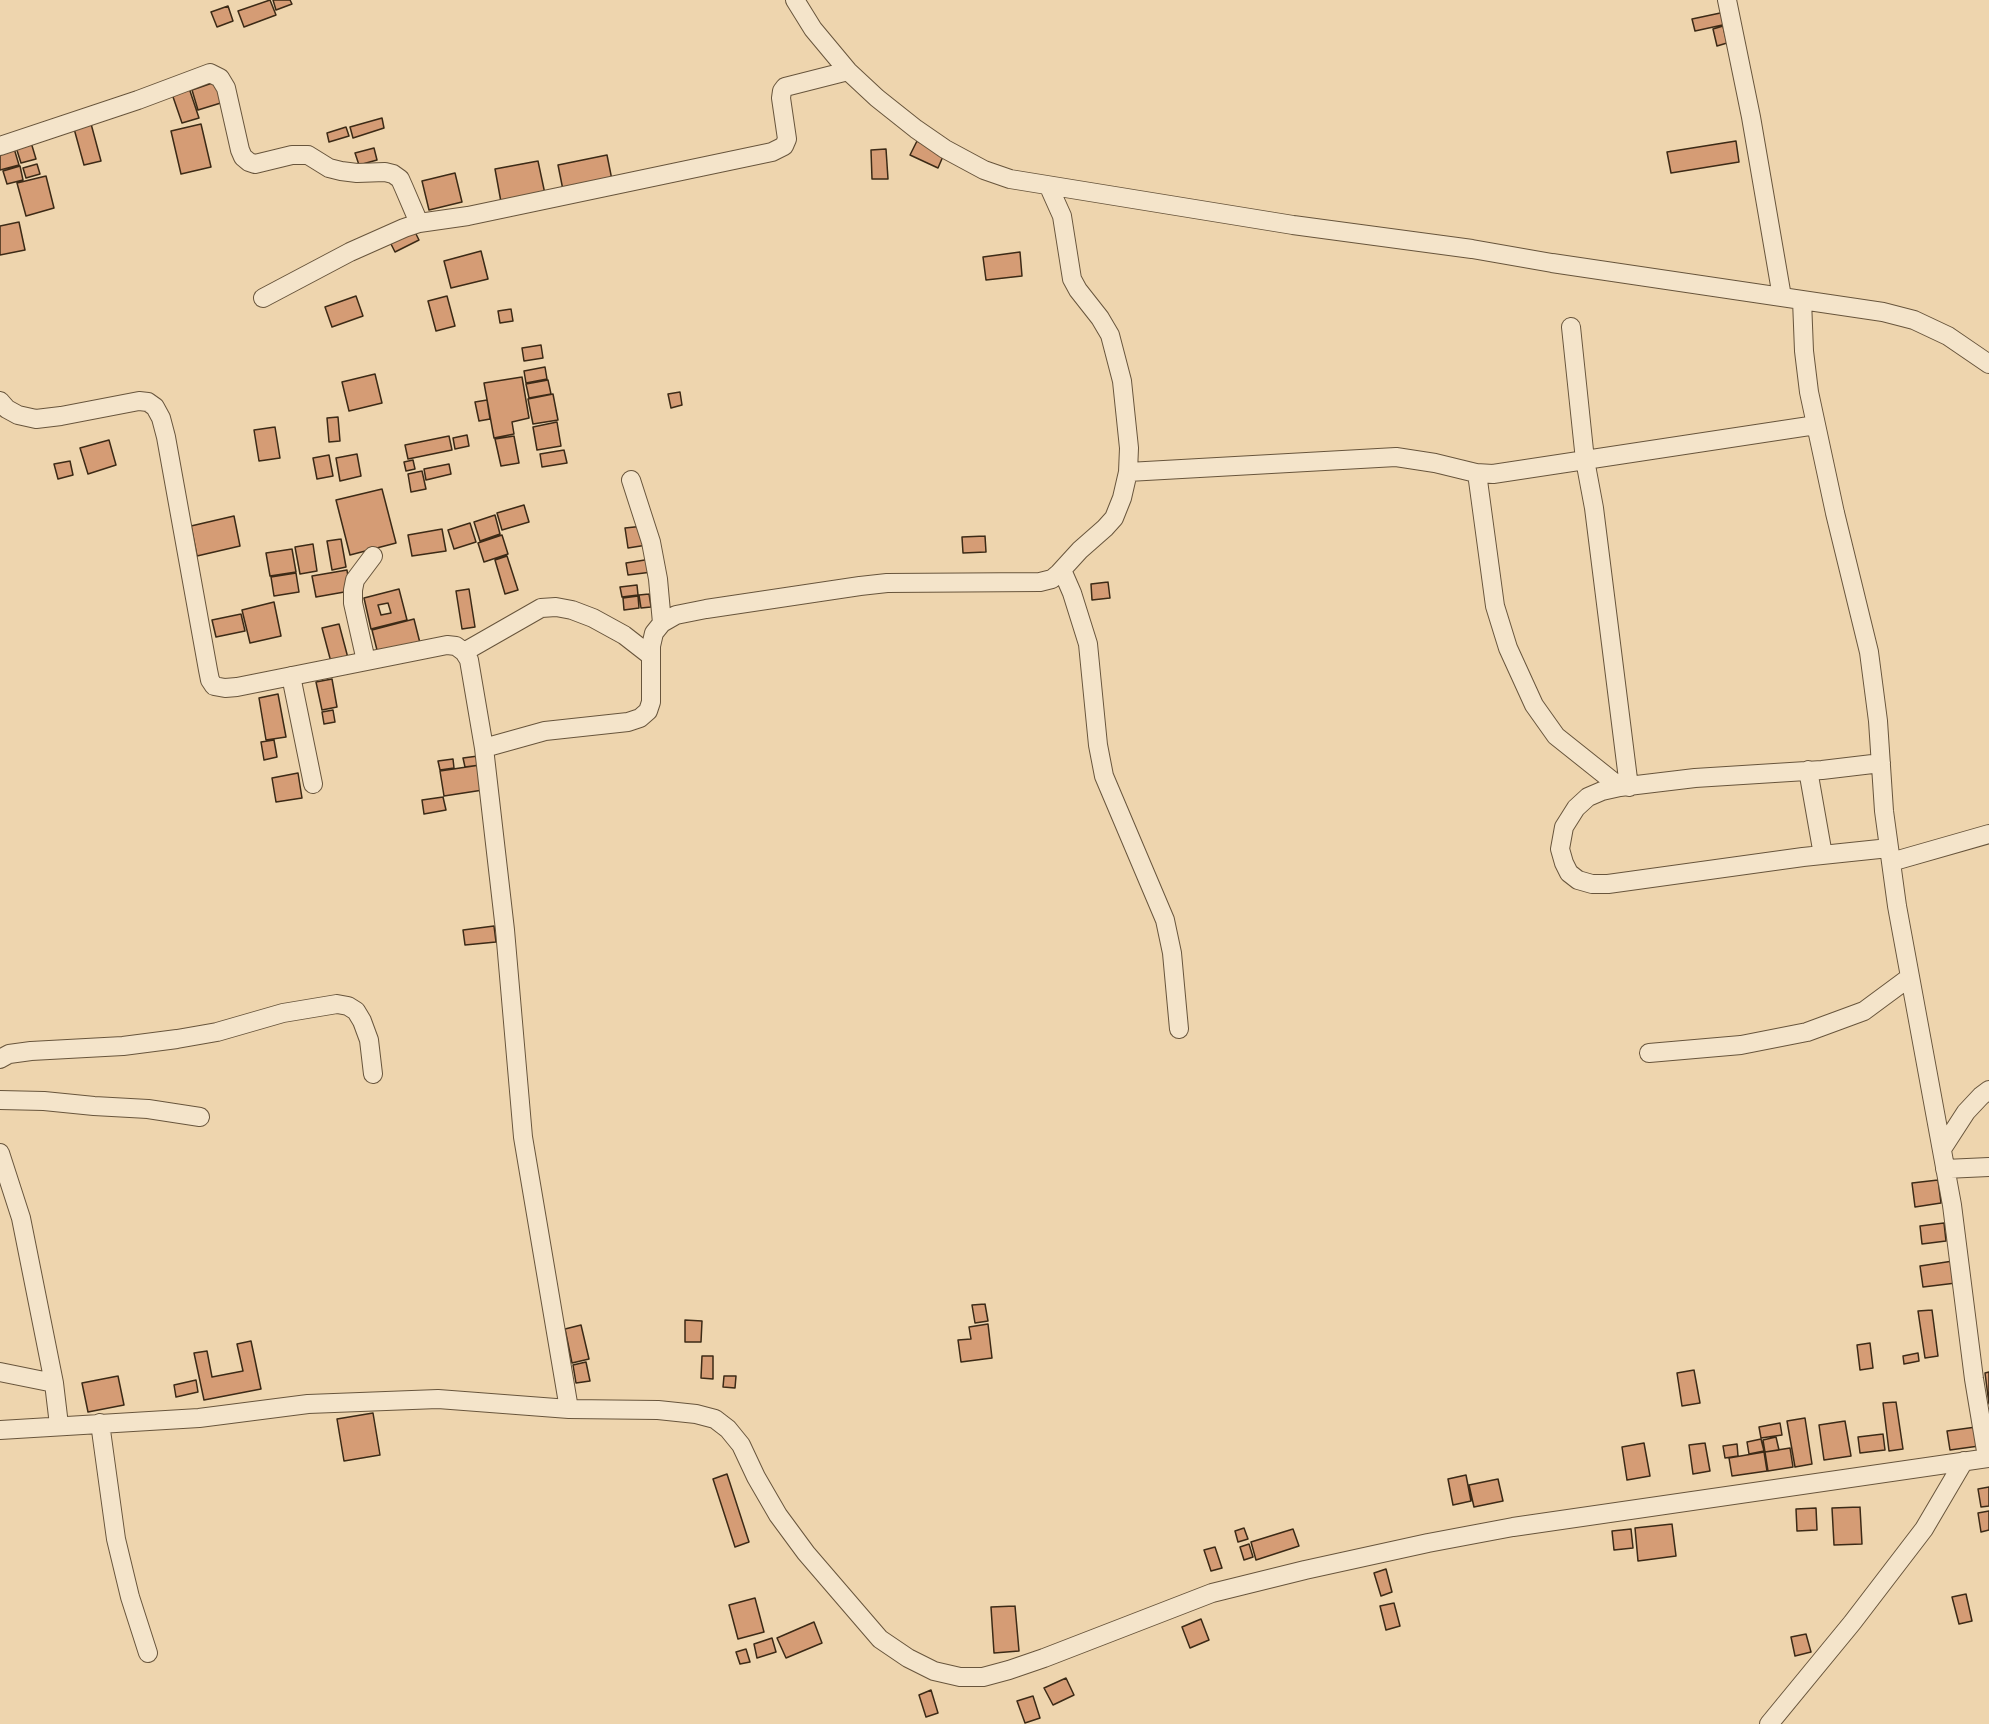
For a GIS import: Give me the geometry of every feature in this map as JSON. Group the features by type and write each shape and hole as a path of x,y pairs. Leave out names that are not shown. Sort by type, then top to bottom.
{"street":[{"path":"795,0 813,29 848,71 916,129 945,149 984,170 1010,179 1293,225 1473,249 1883,312 1914,320 1948,336 1989,364"},
{"path":"1727,0 1751,117 1782,297"},
{"path":"263,298 350,252 418,223 468,216 772,152 784,146 787,139 781,98 785,87 848,71"},
{"path":"0,146 138,100 210,73 220,78 226,88 240,150 249,162 255,164 292,155 308,155 329,168 341,171 393,174 400,179 418,223"},
{"path":"484,748 544,731 628,722 640,718 648,711 651,702 651,646 654,633 662,623 676,615 860,586 897,583 1040,582 1052,579 1105,528 1114,518 1122,498 1128,472 1129,448 1122,381 1110,335 1072,279 1062,216 1049,187"},
{"path":"1769,1724 1852,1623 1981,1455 1974,1379 1952,1205 1890,855 1878,721 1869,652 1835,513 1809,392 1804,351 1802,300"},
{"path":"1570,327 1585,460 1594,508 1625,787"},
{"path":"0,401 7,409 18,415 36,419 139,401 148,402 155,407 161,418 166,437 210,680 214,686 225,688 447,645 456,646 464,651 473,675 484,748 506,930 523,1137 569,1409"},
{"path":"1128,472 1396,457 1492,474 1816,424"},
{"path":"1477,473 1495,606 1508,648 1534,705 1556,736 1625,787"},
{"path":"631,480 651,542 658,579 662,623"},
{"path":"366,661 353,603 353,590 356,580 373,556"},
{"path":"1062,570 1072,593 1088,644 1098,745 1104,776 1165,920 1172,953 1179,1029"},
{"path":"464,651 541,608 556,607 593,618 624,635 651,657"},
{"path":"291,676 313,784"},
{"path":"1881,763 1715,776 1602,791 1588,797 1576,808 1564,827 1560,849 1564,863 1569,873 1578,880 1592,884 1616,883 1822,855 1890,855 1989,834"},
{"path":"1808,770 1822,855"},
{"path":"1649,1053 1741,1045 1807,1032 1864,1011 1910,977"},
{"path":"0,1059 9,1054 31,1051 123,1046 177,1039 217,1032 284,1013 337,1005 348,1006 356,1011 362,1021 369,1040 373,1074"},
{"path":"1942,1149 1966,1112 1989,1090"},
{"path":"0,1100 148,1109 200,1117"},
{"path":"0,1153 21,1218 54,1383 59,1425"},
{"path":"1945,1169 1989,1167"},
{"path":"0,1372 54,1383"},
{"path":"0,1430 199,1418 308,1404 438,1399 569,1409 658,1410 696,1414 715,1419 728,1429 741,1445 778,1515 806,1553 880,1639 908,1658 934,1671 960,1677 983,1677 1010,1670 1212,1593 1305,1569 1513,1527 1981,1455"},
{"path":"100,1423 116,1539 130,1597 148,1653"}],"building":[{"path":"270,0 276,15 244,27 238,11"},
{"path":"273,0 290,0 292,4 276,10"},
{"path":"228,6 233,21 217,27 211,12"},
{"path":"1725,12 1727,24 1695,31 1692,19"},
{"path":"1723,26 1727,43 1717,46 1713,29"},
{"path":"218,81 224,102 198,110 192,90"},
{"path":"188,85 199,118 182,123 171,91"},
{"path":"382,118 384,128 353,138 350,127"},
{"path":"90,120 101,161 84,165 73,125"},
{"path":"201,124 211,167 181,174 171,131"},
{"path":"346,127 349,136 329,142 327,133"},
{"path":"30,139 36,159 21,163 15,144"},
{"path":"917,141 944,154 938,168 910,155"},
{"path":"1736,141 1739,162 1671,173 1667,152"},
{"path":"13,145 19,165 0,170 0,149"},
{"path":"374,148 377,160 359,165 355,153"},
{"path":"886,149 888,179 872,179 871,150"},
{"path":"607,155 612,180 563,190 558,165"},
{"path":"538,161 545,194 501,202 495,169"},
{"path":"37,164 40,174 26,178 23,168"},
{"path":"20,166 23,180 7,184 3,171"},
{"path":"455,173 462,202 429,210 422,181"},
{"path":"46,176 54,208 26,216 17,183"},
{"path":"19,222 25,250 0,255 0,226"},
{"path":"414,230 419,240 395,252 390,242"},
{"path":"481,251 488,279 451,288 444,261"},
{"path":"1020,252 1022,276 986,280 983,257"},
{"path":"356,296 363,316 332,327 325,307"},
{"path":"447,296 455,326 436,331 428,301"},
{"path":"511,309 513,321 500,323 498,311"},
{"path":"541,345 543,358 524,361 522,348"},
{"path":"545,367 547,379 526,383 524,371"},
{"path":"375,374 382,403 349,411 342,382"},
{"path":"522,377 529,418 512,422 514,434 494,438 484,383"},
{"path":"548,380 551,394 529,398 526,384"},
{"path":"680,392 682,405 671,408 668,394"},
{"path":"553,394 558,420 533,424 528,399"},
{"path":"487,400 490,419 479,421 475,402"},
{"path":"338,417 340,441 329,442 327,418"},
{"path":"557,422 561,446 537,450 533,427"},
{"path":"275,427 280,458 259,461 254,430"},
{"path":"467,435 469,446 455,449 453,438"},
{"path":"449,436 452,450 408,459 405,445"},
{"path":"514,436 519,463 501,466 495,439"},
{"path":"109,440 116,465 88,474 80,448"},
{"path":"564,450 567,463 542,467 540,454"},
{"path":"357,454 361,476 340,481 336,458"},
{"path":"329,455 333,476 317,479 313,458"},
{"path":"413,460 415,469 406,471 404,462"},
{"path":"70,461 73,475 58,479 54,464"},
{"path":"449,464 451,474 426,480 424,469"},
{"path":"422,471 426,489 411,492 408,474"},
{"path":"382,489 396,543 350,555 336,500"},
{"path":"524,505 529,522 502,530 497,513"},
{"path":"495,515 500,534 480,541 474,522"},
{"path":"234,516 240,546 197,556 191,526"},
{"path":"470,523 476,542 454,549 448,530"},
{"path":"644,526 647,545 628,548 625,528"},
{"path":"442,529 446,551 412,556 408,535"},
{"path":"502,535 508,554 484,562 478,543"},
{"path":"985,536 986,552 963,553 962,537"},
{"path":"341,539 346,567 332,570 327,541"},
{"path":"313,544 317,571 300,574 295,547"},
{"path":"292,549 296,572 270,576 266,553"},
{"path":"507,556 518,590 505,594 495,560"},
{"path":"651,559 652,572 628,575 626,563"},
{"path":"347,570 350,591 316,597 312,576"},
{"path":"296,573 299,592 274,596 271,577"},
{"path":"1108,582 1110,598 1092,600 1091,584"},
{"path":"637,585 638,595 622,597 620,587"},
{"path":"399,589 407,620 371,629 364,598","holes":["388,603 391,613 381,615 378,605"]},
{"path":"469,589 475,627 462,629 456,591"},
{"path":"649,594 651,607 641,608 639,595"},
{"path":"638,596 639,608 624,610 623,598"},
{"path":"274,602 281,636 250,643 242,610"},
{"path":"241,614 245,631 216,637 212,620"},
{"path":"414,619 420,643 378,654 372,630"},
{"path":"339,624 348,658 331,662 322,628"},
{"path":"332,679 337,707 322,710 316,682"},
{"path":"278,694 286,737 266,740 259,698"},
{"path":"333,710 335,722 324,724 322,712"},
{"path":"274,740 277,757 264,760 261,742"},
{"path":"478,756 480,765 465,767 463,758"},
{"path":"453,759 454,768 440,770 438,761"},
{"path":"480,765 483,790 444,796 440,771"},
{"path":"298,773 302,798 276,802 272,778"},
{"path":"443,797 446,810 424,814 422,800"},
{"path":"494,926 496,942 465,945 463,930"},
{"path":"1938,1180 1941,1203 1915,1207 1912,1183"},
{"path":"1944,1223 1946,1241 1922,1244 1920,1226"},
{"path":"1953,1261 1956,1283 1923,1287 1920,1266"},
{"path":"985,1304 988,1321 975,1323 972,1305"},
{"path":"1932,1310 1938,1356 1925,1358 1918,1311"},
{"path":"685,1320 702,1321 701,1342 685,1342"},
{"path":"988,1324 992,1358 961,1362 958,1340 971,1339 969,1327"},
{"path":"581,1325 589,1359 572,1363 565,1329"},
{"path":"251,1341 261,1389 204,1400 194,1353 207,1351 212,1377 243,1371 237,1344"},
{"path":"1870,1343 1873,1368 1860,1370 1857,1345"},
{"path":"1918,1353 1919,1361 1904,1364 1903,1356"},
{"path":"702,1356 713,1356 713,1379 701,1378"},
{"path":"586,1362 590,1381 576,1383 573,1365"},
{"path":"1694,1370 1700,1403 1682,1406 1677,1373"},
{"path":"1989,1372 1989,1404 1985,1373"},
{"path":"118,1376 124,1405 88,1412 82,1383"},
{"path":"724,1376 736,1376 735,1388 723,1387"},
{"path":"196,1380 198,1392 176,1397 174,1385"},
{"path":"1896,1402 1903,1449 1889,1451 1883,1403"},
{"path":"373,1413 380,1455 344,1461 337,1419"},
{"path":"1805,1418 1812,1464 1795,1467 1787,1421"},
{"path":"1845,1421 1851,1456 1824,1460 1819,1425"},
{"path":"1780,1423 1782,1435 1761,1438 1759,1427"},
{"path":"1976,1427 1979,1446 1950,1450 1947,1431"},
{"path":"1883,1434 1885,1450 1860,1453 1858,1437"},
{"path":"1776,1437 1779,1450 1765,1452 1763,1440"},
{"path":"1761,1439 1764,1451 1749,1454 1747,1442"},
{"path":"1644,1443 1650,1476 1627,1480 1622,1447"},
{"path":"1705,1443 1710,1471 1693,1474 1689,1445"},
{"path":"1737,1444 1738,1456 1725,1458 1723,1446"},
{"path":"1790,1448 1793,1467 1768,1471 1765,1452"},
{"path":"1764,1452 1767,1471 1732,1476 1729,1458"},
{"path":"727,1474 749,1542 735,1547 713,1479"},
{"path":"1466,1475 1471,1501 1453,1505 1448,1479"},
{"path":"1498,1479 1503,1501 1474,1507 1469,1485"},
{"path":"1989,1487 1989,1506 1981,1507 1978,1489"},
{"path":"1860,1507 1862,1544 1834,1545 1832,1508"},
{"path":"1816,1508 1817,1530 1797,1531 1796,1509"},
{"path":"1989,1511 1989,1530 1981,1532 1978,1513"},
{"path":"1672,1524 1676,1556 1638,1561 1635,1528"},
{"path":"1244,1528 1248,1539 1238,1542 1235,1531"},
{"path":"1293,1529 1299,1546 1256,1560 1251,1542"},
{"path":"1631,1529 1633,1548 1614,1550 1612,1531"},
{"path":"1249,1544 1253,1557 1244,1560 1240,1547"},
{"path":"1215,1547 1222,1568 1211,1571 1204,1550"},
{"path":"1386,1569 1392,1592 1381,1596 1374,1573"},
{"path":"1966,1594 1972,1621 1959,1624 1952,1597"},
{"path":"755,1598 764,1632 738,1639 729,1605"},
{"path":"1394,1603 1400,1626 1386,1630 1380,1606"},
{"path":"1015,1606 1019,1651 994,1653 991,1607"},
{"path":"1201,1619 1209,1640 1190,1648 1182,1627"},
{"path":"814,1622 822,1643 786,1658 777,1638"},
{"path":"1806,1634 1811,1652 1795,1656 1791,1637"},
{"path":"772,1638 776,1652 757,1658 754,1644"},
{"path":"746,1649 750,1662 740,1664 736,1652"},
{"path":"1066,1678 1074,1695 1053,1705 1044,1688"},
{"path":"931,1690 938,1713 926,1717 919,1695"},
{"path":"1033,1696 1040,1718 1025,1723 1017,1701"}]}
